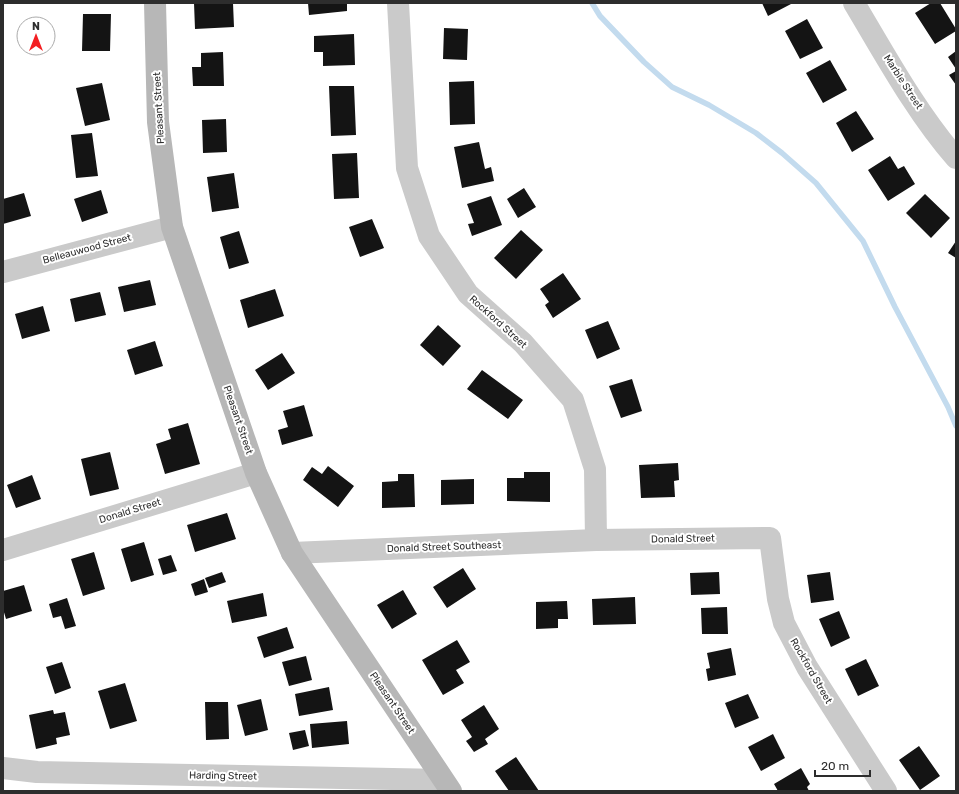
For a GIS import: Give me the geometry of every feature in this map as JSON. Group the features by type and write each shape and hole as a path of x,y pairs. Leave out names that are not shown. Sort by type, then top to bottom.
{"street":[{"name":"Pleasant Street","path":"155,3 158,122 172,227 256,473 292,553 447,785"},
{"name":"Rockford Street","path":"398,3 407,168 429,236 468,294 524,343 573,400 595,468 596,540"},
{"name":"Marble Street","path":"854,3 898,76 944,145 956,158"},
{"name":"Belleauwood Street","path":"3,272 172,227"},
{"name":"Donald Street","path":"3,550 256,473"},
{"name":"Rockford Street","path":"770,538 778,599 784,623 807,667 886,791"},
{"name":"Donald Street","path":"596,540 770,538"},
{"name":"Donald Street Southeast","path":"292,553 596,540"},
{"name":"Harding Street","path":"3,768 37,772 447,785"}],"building":[{"path":"194,3 233,3 234,27 195,29"},
{"path":"308,3 347,3 347,11 309,15"},
{"path":"762,3 791,3 791,4 768,16"},
{"path":"931,3 940,3 956,29 956,31 935,44 915,13"},
{"path":"83,14 111,14 110,51 82,51"},
{"path":"807,19 823,48 800,59 785,31"},
{"path":"444,28 468,29 467,60 443,59"},
{"path":"354,34 355,65 323,66 323,52 314,52 314,36"},
{"path":"956,51 956,69 948,57"},
{"path":"223,52 224,86 193,86 192,67 201,67 201,53"},
{"path":"830,60 847,90 823,103 806,73"},
{"path":"956,71 956,85 949,75"},
{"path":"474,81 475,124 450,125 449,82"},
{"path":"102,83 110,120 85,126 76,88"},
{"path":"329,86 354,86 356,135 331,136"},
{"path":"856,111 874,139 852,152 836,123"},
{"path":"226,119 227,152 203,153 202,120"},
{"path":"92,133 98,176 76,178 71,135"},
{"path":"479,142 485,169 491,167 494,181 462,188 454,147"},
{"path":"357,153 359,198 334,199 332,154"},
{"path":"890,156 898,169 904,166 915,184 888,201 868,170"},
{"path":"234,173 239,208 212,212 207,177"},
{"path":"524,188 536,207 518,218 507,199"},
{"path":"101,190 108,213 82,222 74,199"},
{"path":"24,193 31,216 3,224 3,199"},
{"path":"925,194 950,218 931,238 906,213"},
{"path":"491,196 502,225 472,236 468,224 474,223 467,204"},
{"path":"372,219 384,248 360,257 349,227"},
{"path":"521,230 543,250 516,279 494,258"},
{"path":"239,231 249,263 229,269 220,237"},
{"path":"956,241 956,258 948,253"},
{"path":"563,273 581,299 553,318 545,305 549,302 540,289"},
{"path":"150,280 156,305 124,312 118,287"},
{"path":"275,289 284,316 248,328 240,300"},
{"path":"100,292 106,315 75,322 70,299"},
{"path":"43,306 50,331 22,339 15,314"},
{"path":"608,321 620,349 597,359 585,330"},
{"path":"438,325 461,346 443,366 420,345"},
{"path":"155,341 163,366 135,375 127,350"},
{"path":"282,353 295,373 268,390 255,370"},
{"path":"482,370 523,400 508,419 467,389"},
{"path":"632,379 642,411 621,418 609,386"},
{"path":"304,405 313,436 282,445 278,430 288,427 283,411"},
{"path":"188,423 200,464 165,474 156,444 171,439 168,429"},
{"path":"110,452 119,489 90,496 81,459"},
{"path":"678,463 679,480 674,481 675,497 641,498 639,465"},
{"path":"328,466 354,486 338,507 303,480 312,467 322,474"},
{"path":"524,472 550,472 550,502 507,501 507,478 524,478"},
{"path":"398,474 414,474 415,507 382,508 382,482 398,481"},
{"path":"32,475 41,499 16,508 7,485"},
{"path":"474,479 474,504 441,505 441,480"},
{"path":"227,513 236,539 195,552 187,525"},
{"path":"144,542 154,575 131,582 121,549"},
{"path":"94,552 105,589 83,596 71,559"},
{"path":"171,555 177,571 163,575 158,559"},
{"path":"463,568 476,589 447,608 433,587"},
{"path":"222,572 226,582 209,588 205,578"},
{"path":"719,572 720,594 691,595 690,573"},
{"path":"830,572 834,600 811,603 807,575"},
{"path":"204,579 208,592 195,596 191,584"},
{"path":"24,585 32,611 6,619 3,609 3,591"},
{"path":"403,590 417,614 392,629 377,605"},
{"path":"263,593 267,616 232,623 227,601"},
{"path":"635,597 636,624 593,625 592,599"},
{"path":"67,598 76,626 65,629 61,616 53,618 49,604"},
{"path":"567,601 568,619 558,619 558,628 536,629 536,602"},
{"path":"727,607 728,634 702,634 701,608"},
{"path":"839,611 850,638 831,647 819,619"},
{"path":"287,627 294,648 264,658 257,637"},
{"path":"457,640 470,662 456,670 464,683 443,695 422,660"},
{"path":"731,648 736,675 708,681 706,669 710,668 707,653"},
{"path":"306,656 312,680 289,686 282,662"},
{"path":"866,659 879,686 858,696 845,669"},
{"path":"62,662 71,688 55,694 46,667"},
{"path":"125,683 137,721 110,729 98,691"},
{"path":"329,687 333,710 299,716 295,694"},
{"path":"748,694 759,718 735,728 725,703"},
{"path":"261,699 268,730 245,736 237,705"},
{"path":"205,702 228,702 229,739 206,740"},
{"path":"484,705 499,729 485,739 488,744 474,752 466,741 472,737 461,720"},
{"path":"53,710 54,714 65,712 70,735 56,738 57,744 36,749 29,715"},
{"path":"347,721 349,744 312,748 310,724"},
{"path":"305,730 309,746 293,750 289,733"},
{"path":"773,734 785,758 761,771 748,747"},
{"path":"919,746 940,776 920,790 899,760"},
{"path":"516,757 539,791 509,791 495,771"},
{"path":"801,768 810,784 807,787 809,791 778,791 774,784"}],"waterway":[{"path":"592,3 600,16 644,62 672,87 709,105 756,133 782,153 816,183 863,241 895,307 948,407 956,426"}]}
